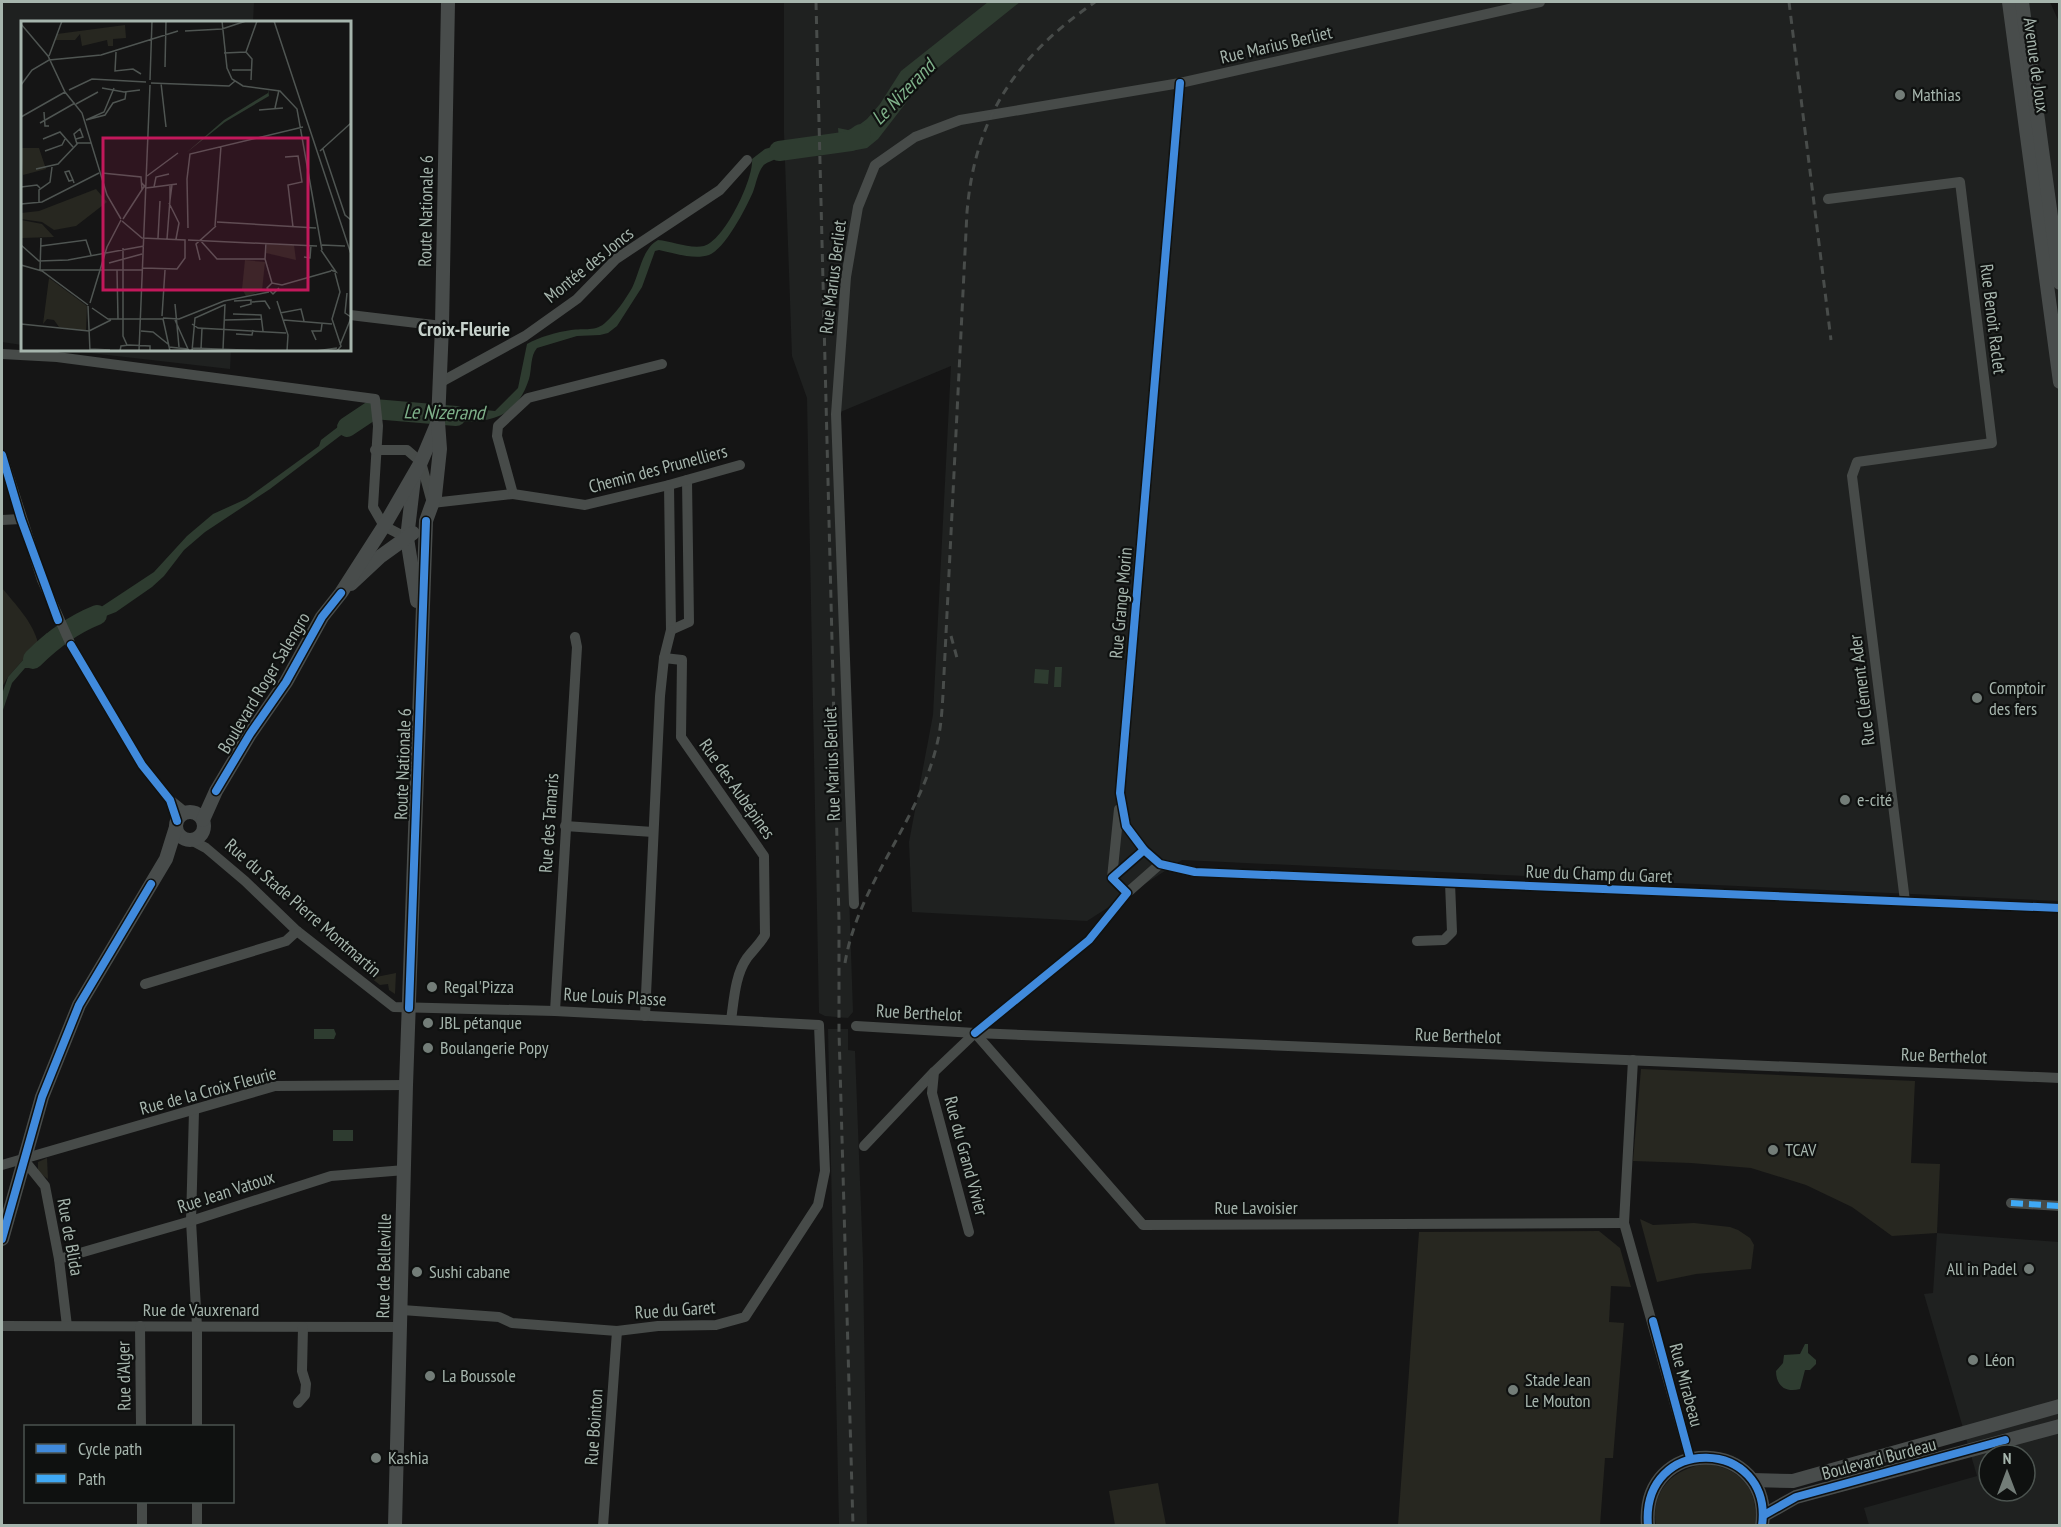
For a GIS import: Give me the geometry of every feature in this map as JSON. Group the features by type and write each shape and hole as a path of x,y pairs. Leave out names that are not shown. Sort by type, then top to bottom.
{"main road":[{"name":"Route Nationale 6","path":"409,1008 426,521 432,503 440,449 438,422 441,382 448,2"},
{"name":"Avenue de Joux","path":"2009,2 2026,85 2060,283"},
{"name":"Avenue de Joux","path":"2022,2 2026,85"},
{"name":"Avenue de Joux","path":"2051,229 2060,382"},
{"name":"Route Nationale 6","path":"422,633 407,538 418,467 438,422"},
{"name":"Boulevard Roger Salengro","path":"2,1239 42,1097 79,1005 166,859 192,829 250,734 286,682 322,616 341,593 418,467"},
{"name":"Boulevard Roger Salengro","path":"341,593 381,556 426,521"},
{"name":"Rue de Belleville","path":"395,1526 409,1008"},
{"name":"Boulevard Burdeau","path":"1752,1480 1793,1480 2060,1406"},
{"name":"Boulevard Burdeau","path":"1763,1520 1796,1497 2060,1426"},
{"path":"1636,1526 1647,1519 1650,1494 1660,1478 1673,1466 1690,1458 1708,1456 1725,1460 1740,1468 1752,1480 1758,1491 1763,1520"}],"street":[{"name":"Rue Marius Berliet","path":"854,904 836,414 846,277 858,207 874,165 915,137 960,120 1180,83 1540,2"},
{"name":"Rue Grange Morin","path":"1112,878 1180,83"},
{"name":"Montée des Joncs","path":"441,382 525,336 577,299 616,259 720,190 747,160"},
{"name":"Rue Benoit Raclet","path":"1828,199 1960,182 1992,443 1857,462 1852,476"},
{"path":"351,315 442,326"},
{"path":"2,354 57,357 375,399 378,426 373,507 384,526 407,538"},
{"path":"513,494 497,436 498,426 528,398 662,364"},
{"path":"375,450 406,450 418,467 432,503"},
{"path":"2,455 21,519 58,620 142,765 192,829"},
{"name":"Chemin des Prunelliers","path":"432,503 513,494 585,506 740,465"},
{"name":"Rue Clément Ader","path":"1852,476 1905,901"},
{"path":"671,630 689,622 687,480"},
{"path":"645,1016 664,658 671,630 669,485"},
{"path":"2,520 21,519"},
{"name":"Rue des Tamaris","path":"555,1011 577,647 575,637"},
{"name":"Rue des Aubépines","path":"664,658 682,660 681,737 764,856 765,935 745,960 735,989 731,1020"},
{"name":"Rue Grange Morin","path":"1120,793 1126,826 1144,850"},
{"path":"565,826 653,832"},
{"name":"Rue du Stade Pierre Montmartin","path":"192,829 297,931 394,1007 409,1008"},
{"path":"1127,893 1112,878 1144,850"},
{"name":"Rue du Champ du Garet","path":"1144,850 1160,864 1195,872 2060,908"},
{"path":"864,1146 934,1072 975,1033 1089,940 1127,893 1160,864"},
{"path":"1417,941 1444,939 1452,932 1450,883"},
{"path":"145,984 286,941 297,931"},
{"name":"Rue Louis Plasse","path":"409,1008 555,1011 819,1025"},
{"name":"Rue du Garet","path":"402,1310 499,1317 512,1323 618,1331 658,1326 716,1325 745,1317 818,1205 825,1171 819,1025"},
{"name":"Rue Berthelot","path":"856,1026 975,1033 2060,1078"},
{"name":"Rue Lavoisier","path":"975,1033 1143,1225 1624,1222"},
{"name":"Rue Mirabeau","path":"1633,1060 1624,1222 1690,1458"},
{"name":"Rue du Grand Vivier","path":"934,1072 932,1093 969,1232"},
{"name":"Rue de la Croix Fleurie","path":"2,1166 275,1086 406,1085"},
{"path":"194,1111 191,1221 197,1326 197,1425"},
{"name":"Rue de Blida","path":"24,1161 45,1186 59,1259 67,1326"},
{"name":"Rue Jean Vatoux","path":"59,1259 191,1221 331,1176 405,1170"},
{"path":"2012,1203 2060,1206"},
{"name":"Rue de Vauxrenard","path":"2,1326 401,1327"},
{"name":"Rue d'Alger","path":"140,1326 141,1425"},
{"path":"298,1403 305,1395 306,1384 302,1371 303,1327"},
{"name":"Rue Bointon","path":"603,1526 618,1331"},
{"path":"142,1503 142,1526"},
{"path":"197,1503 197,1526"}],"shaded area":[{"path":"2,2 254,2 253,21 21,21 21,345 2,342"},
{"path":"784,2 2050,2 2060,24 2059,901 1182,860 1087,921 912,912 909,842 933,715 951,366 833,415 853,1012 848,1018 825,1016 819,1013 807,398 792,356 784,133"},
{"path":"73,351 231,351 230,369"},
{"path":"2,588 28,621 38,643 2,687"},
{"path":"396,973 395,994 389,990 388,984 380,985 371,978"},
{"path":"828,1029 848,1029 848,1050 855,1051 863,1260 867,1525 839,1525"},
{"name":"TCAV","path":"1641,1069 1915,1081 1911,1163 1940,1164 1937,1233 1892,1236 1852,1207 1806,1185 1751,1168 1633,1161"},
{"path":"47,1158 48,1179 38,1172 38,1162"},
{"path":"1640,1219 1653,1225 1694,1223 1738,1230 1750,1238 1754,1245 1751,1269 1696,1274 1657,1282"},
{"name":"Stade Jean Le Mouton","path":"1599,1231 1620,1248 1631,1287 1611,1286 1609,1322 1624,1323 1613,1458 1605,1458 1600,1525 1398,1525 1419,1232"},
{"path":"1937,1233 2059,1242 2059,1525 1869,1525 1864,1508 1977,1476 1924,1294 1933,1293"},
{"path":"1708,1464 1730,1471 1746,1484 1754,1502 1755,1525 1656,1526 1657,1502 1667,1483 1675,1475 1685,1470"},
{"path":"1158,1483 1166,1525 1115,1525 1109,1491"}],"water":[{"path":"988,2 1020,2 925,78 878,139 867,148 833,151 839,139 838,128 848,130 855,128 867,119 880,104 901,71"},
{"path":"804,143 805,149 775,159 763,166 740,217 728,237 715,251 709,255 697,257 655,251 642,287 617,326 608,333 577,336 537,348 523,393 507,412 485,420 445,422 445,406 495,411 518,388 527,344 554,333 602,325 629,293 645,255 653,244 658,240 698,247 712,242 729,222 743,194 752,159 765,149"},
{"path":"384,401 421,406 420,419 398,415 385,416"},
{"path":"369,408 369,417 365,417 270,489 205,532 184,550 164,576 152,587 116,612 75,628 72,621 92,613 154,572 187,536 213,514 246,499 319,446 321,440 360,410"},
{"path":"47,633 55,647 43,662 36,667 25,668 12,683 2,713 2,694 8,677"},
{"path":"1055,667 1062,667 1061,687 1054,687"},
{"path":"1035,669 1049,670 1048,684 1034,683"},
{"path":"314,1029 334,1029 336,1034 334,1039 314,1039"},
{"path":"333,1130 353,1130 353,1141 333,1141"},
{"path":"1805,1344 1808,1344 1808,1353 1816,1360 1816,1364 1810,1370 1805,1370 1800,1389 1786,1389 1778,1381 1776,1371 1783,1363 1784,1355 1800,1354"}],"waterway":[{"name":"Le Nizerand","path":"779,151 851,141 861,134"},
{"name":"Le Nizerand","path":"347,427 374,409 456,416"},
{"name":"Le Nizerand","path":"33,659 63,634 97,615"}],"railway":[{"path":"816,2 839,920 839,1032 853,1526"},
{"path":"845,963 862,906 917,800 928,773 939,732 942,713 967,212 979,146 990,118 1022,67 1043,44 1095,2"},
{"path":"1789,2 1831,340"},
{"path":"951,636 957,658"}],"marked path":[{"path":"2011,1203 2060,1206"}],"cycle path":[{"path":"1180,83 1120,793 1126,826 1144,850 1160,864 1195,872 2060,908"},
{"path":"2,455 21,519 58,620"},
{"path":"409,1008 426,521"},
{"path":"216,791 250,734 286,682 322,617 341,593"},
{"path":"71,645 142,765 170,800 177,821"},
{"path":"975,1033 1089,940 1127,893 1112,878 1144,850"},
{"path":"2,1239 42,1097 79,1005 151,884"},
{"path":"1653,1321 1690,1458"},
{"path":"1764,1515 1796,1497 2005,1440"},
{"path":"1648,1526 1651,1496 1664,1474 1684,1462 1706,1458 1729,1462 1748,1475 1760,1497 1762,1526"}],"place":[{"name":"Mathias","path":"1900,95"},
{"name":"Comptoir des fers","path":"1977,698"},
{"name":"e-cité","path":"1845,800"},
{"name":"Regal'Pizza","path":"432,987"},
{"name":"JBL pétanque","path":"428,1023"},
{"name":"Boulangerie Popy","path":"428,1048"},
{"name":"TCAV","path":"1773,1150"},
{"name":"All in Padel","path":"2029,1269"},
{"name":"Sushi cabane","path":"417,1272"},
{"name":"Léon","path":"1973,1360"},
{"name":"La Boussole","path":"430,1376"},
{"name":"Stade Jean Le Mouton","path":"1513,1390"},
{"name":"Kashia","path":"376,1458"}],"district":[{"name":"Croix-Fleurie","path":"464,329"}]}
